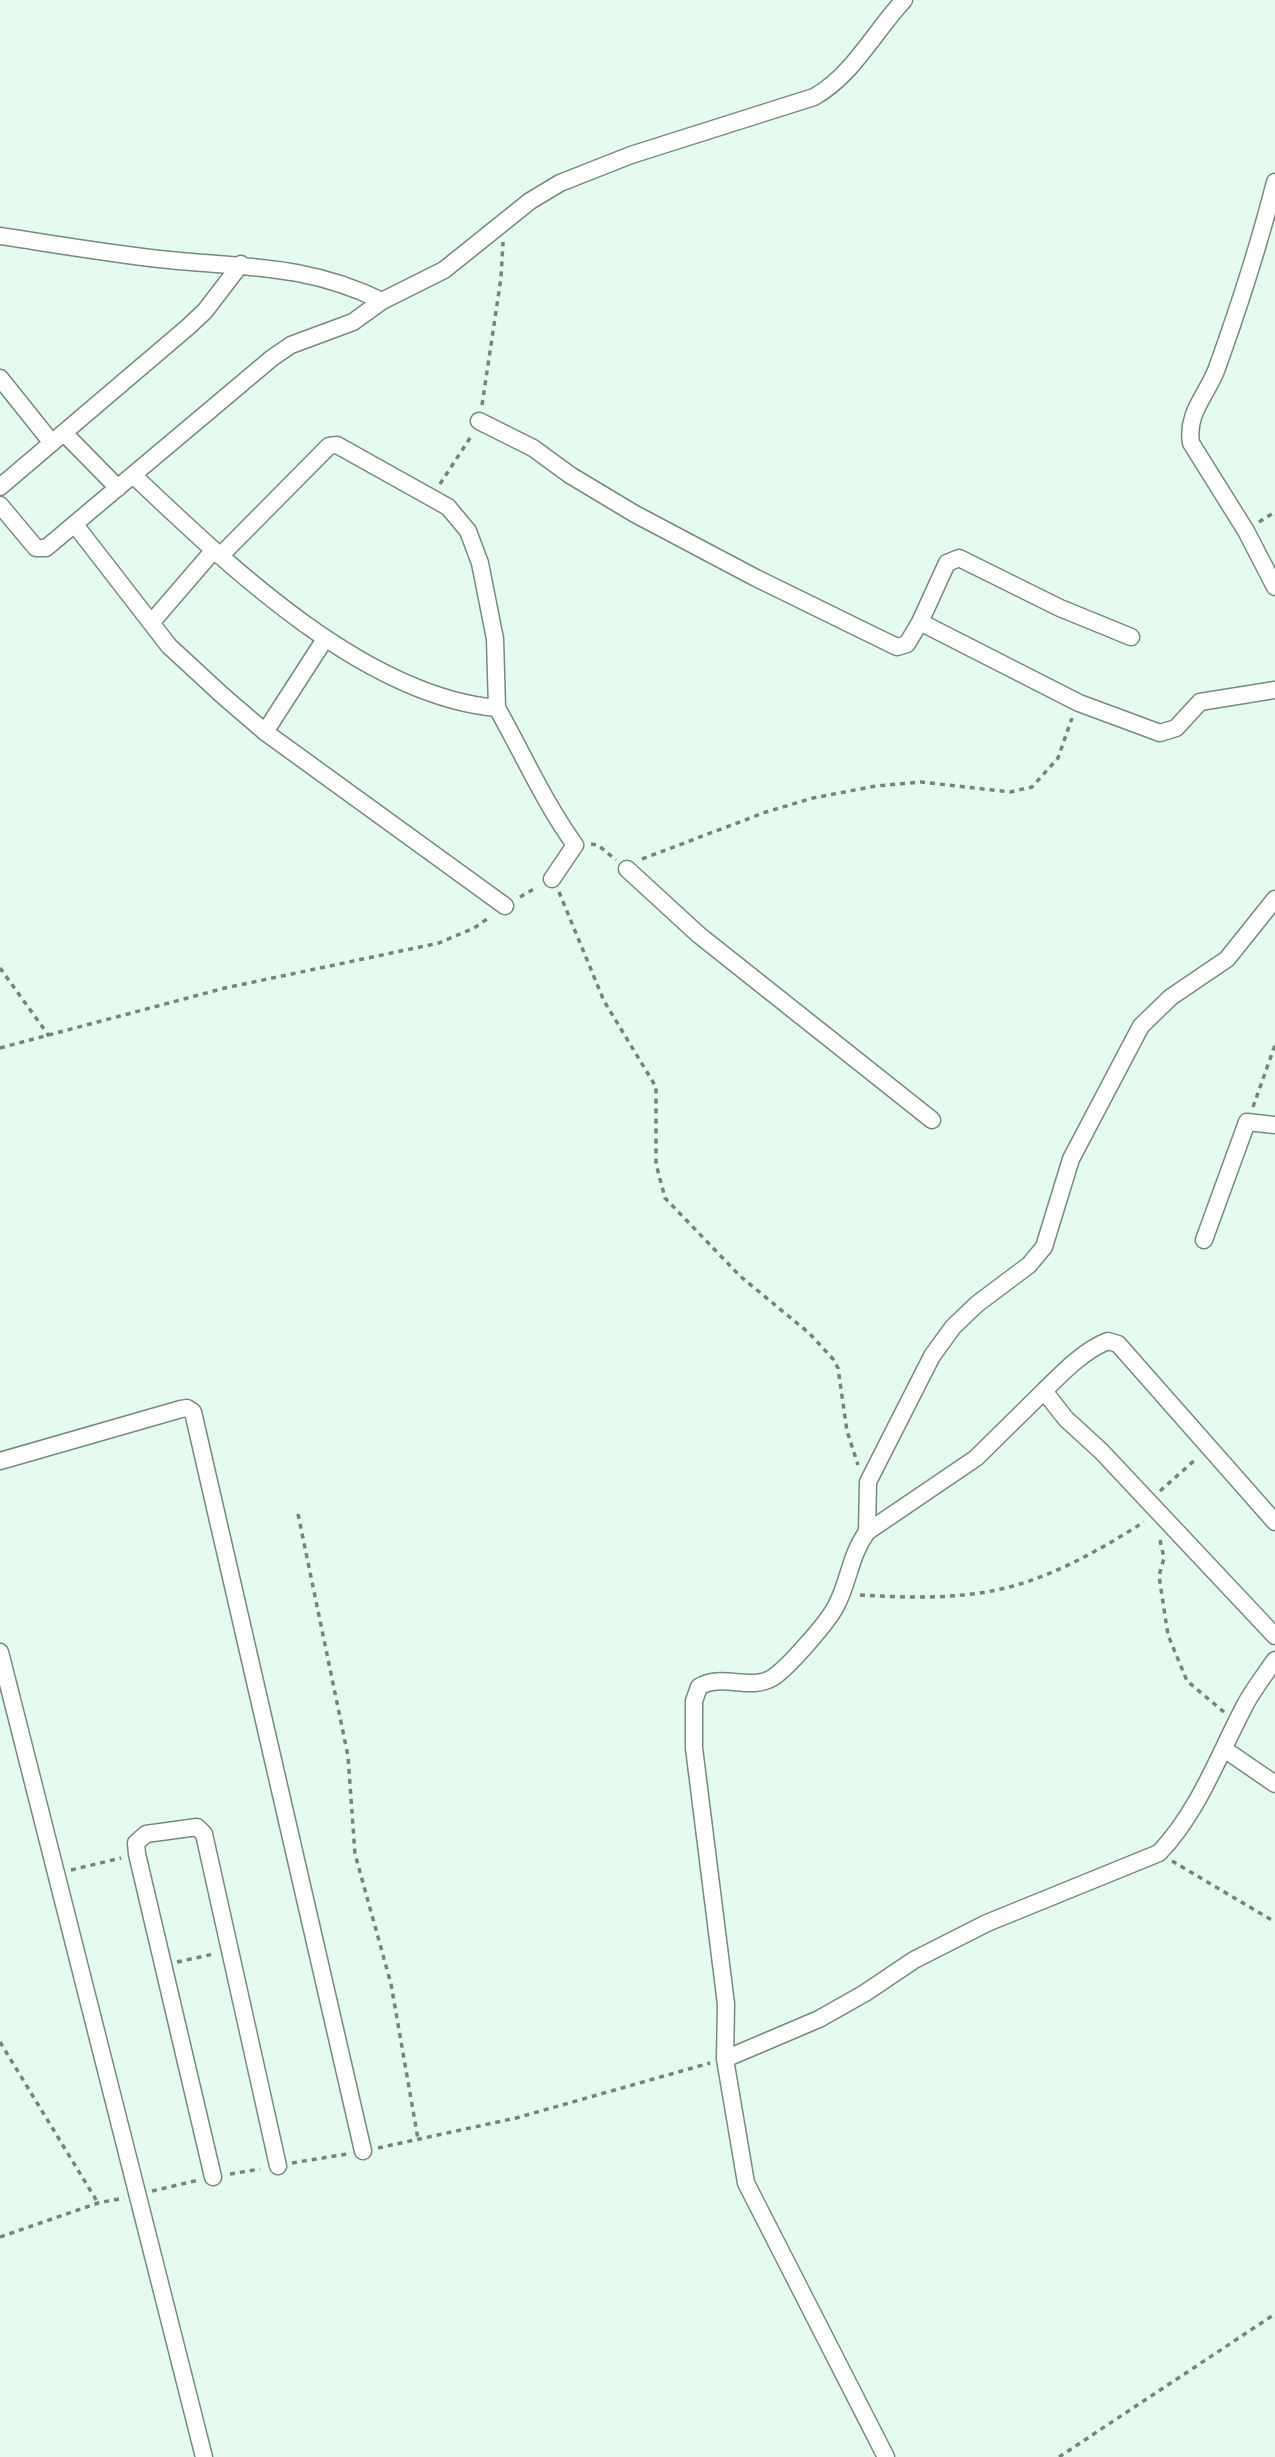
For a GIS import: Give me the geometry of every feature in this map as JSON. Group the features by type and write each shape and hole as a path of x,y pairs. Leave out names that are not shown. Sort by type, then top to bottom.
{"street":[{"path":"0,505 39,549 47,548 272,358 291,345 354,322 382,301 444,270 505,224 530,201 560,183 631,155 814,97 830,88 904,0"},
{"path":"1275,182 1259,247 1227,342 1216,373 1194,412 1190,429 1191,443 1246,531 1275,587"},
{"path":"0,236 161,259 299,271 332,279 382,301"},
{"path":"0,487 205,311 241,264"},
{"path":"0,378 58,438 118,488"},
{"path":"479,421 533,448 569,475 635,514 755,579 880,639 903,646 920,622 947,563 958,558 1060,608 1131,637"},
{"path":"151,623 216,554 332,445 431,497 457,514 468,531 480,563 495,639 497,708 530,766 546,804 575,845 552,879"},
{"path":"133,475 216,554 325,639 358,660 412,685 465,703 497,708"},
{"path":"76,526 151,623 187,664 265,732 505,906"},
{"path":"920,622 1079,703 1160,733 1176,728 1205,700 1275,690"},
{"path":"265,732 325,639"},
{"path":"627,869 699,935 932,1120"},
{"path":"867,1532 868,1482 939,1346 976,1304 1029,1265 1044,1247 1071,1159 1141,1026 1171,997 1227,959 1275,899"},
{"path":"1204,1240 1247,1122 1275,1125"},
{"path":"886,2457 746,2183 725,2059 726,2004 694,1748 694,1701 699,1687 705,1683 771,1678 821,1627 837,1606 858,1545 867,1532 976,1458 1062,1372 1111,1340 1275,1522"},
{"path":"1044,1391 1066,1419 1101,1451 1275,1636"},
{"path":"0,1461 181,1409 187,1408 193,1412 363,2151"},
{"path":"0,1652 204,2457"},
{"path":"725,2059 819,2019 865,1993 915,1959 987,1923 1158,1853 1175,1836 1224,1749 1237,1720 1275,1660"},
{"path":"1224,1749 1275,1784"},
{"path":"213,2177 137,1854 136,1843 146,1834 197,1827 203,1831 278,2166"}],"path":[{"path":"431,497 479,421 501,278 505,224"},
{"path":"575,845 598,845 627,869 659,850 813,798 876,786 921,782 1010,792 1032,787 1058,758 1079,703"},
{"path":"0,1048 225,988 439,943 474,928 505,906 552,879 568,909 604,1000 656,1087 656,1164 665,1198 740,1276 809,1333 833,1359 841,1382 852,1452 868,1482"},
{"path":"0,968 49,1037"},
{"path":"1247,1122 1275,1045"},
{"path":"840,1594 905,1598 965,1595 1020,1584 1109,1544 1142,1523 1210,1447"},
{"path":"299,1514 348,1756 355,1854 391,1984 418,2139"},
{"path":"1142,1523 1161,1541 1164,1558 1159,1576 1168,1635 1188,1681 1213,1706 1237,1720"},
{"path":"1158,1853 1275,1922"},
{"path":"55,1873 137,1854"},
{"path":"165,1965 228,1952"},
{"path":"0,2042 98,2203"},
{"path":"1059,2457 1275,2314"}]}
